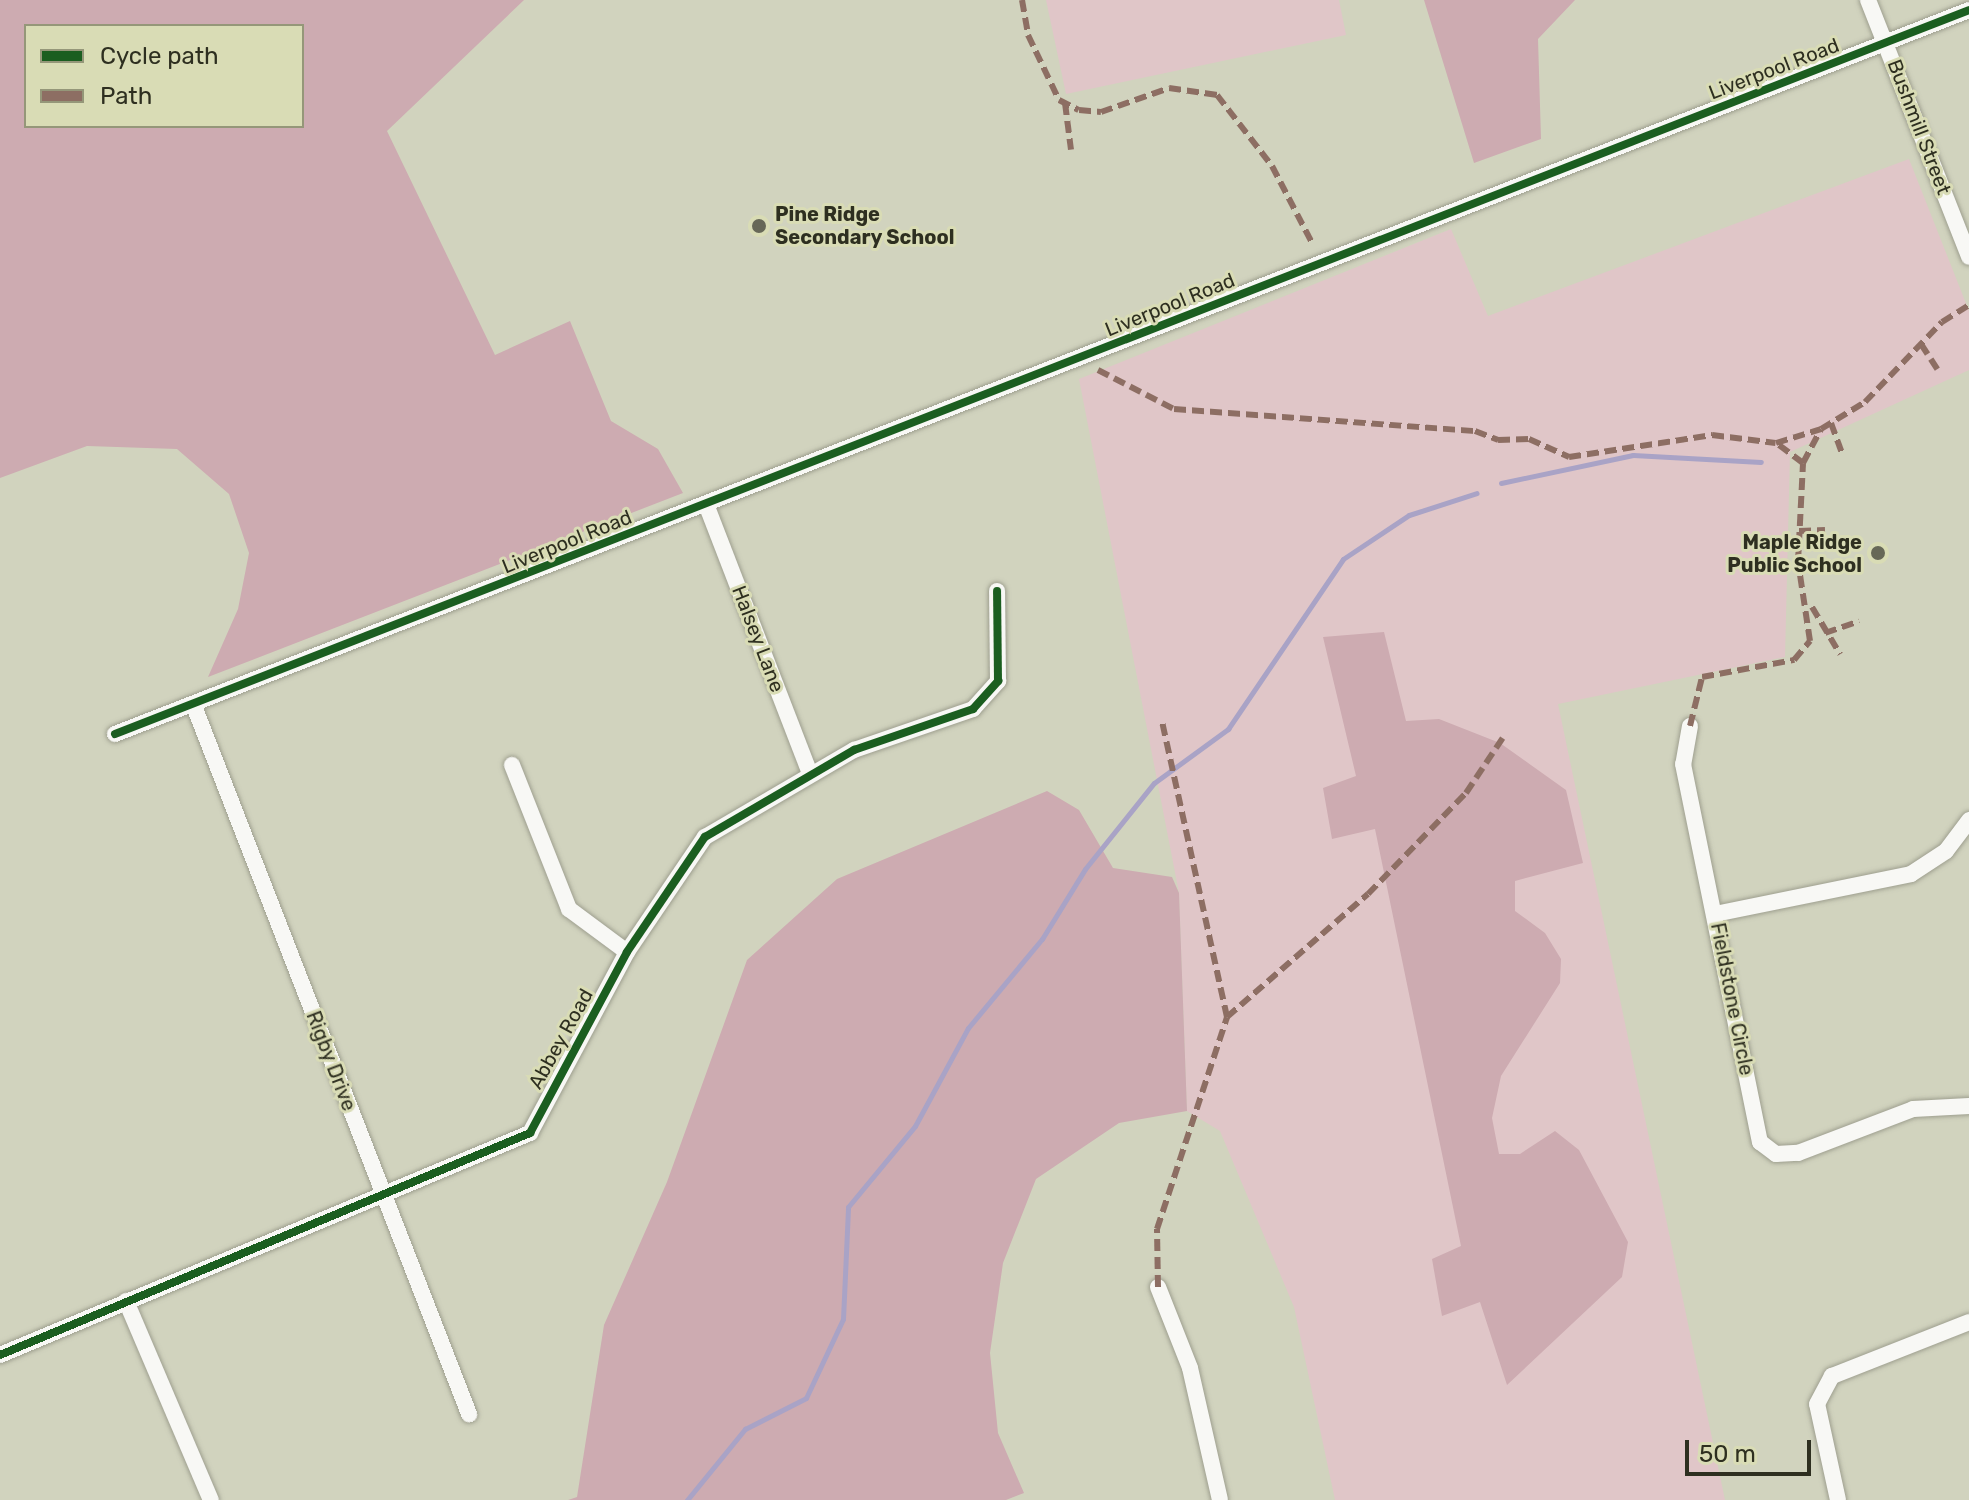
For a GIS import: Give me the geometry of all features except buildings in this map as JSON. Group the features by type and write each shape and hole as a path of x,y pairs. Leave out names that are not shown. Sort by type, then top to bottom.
{"street":[{"name":"Bushmill Street","path":"1868,0 1969,257"},
{"name":"Liverpool Road","path":"115,734 194,706 1969,10"},
{"name":"Halsey Lane","path":"706,504 810,774"},
{"name":"Abbey Road","path":"0,1355 530,1133 627,952 705,837 854,750 973,709 998,681 997,591"},
{"name":"Rigby Drive","path":"194,706 469,1414"},
{"path":"1690,726 1683,764 1715,914"},
{"path":"512,765 569,909 627,952"},
{"name":"Fieldstone Circle","path":"1969,820 1946,851 1911,874 1715,914 1760,1142 1776,1154 1798,1153 1913,1109 1969,1106"},
{"path":"1158,1287 1190,1368 1220,1500"},
{"path":"126,1301 211,1500"},
{"path":"1838,1500 1817,1404 1832,1376 1969,1322"}],"shaded area":[{"path":"0,0 524,0 387,131 495,355 570,321 611,421 658,449 683,493 208,677 238,609 249,553 229,494 177,449 87,446 0,478"},
{"path":"1046,0 1339,0 1346,35 1066,94"},
{"path":"1424,0 1575,0 1538,39 1541,139 1474,163"},
{"path":"1909,159 1969,311 1969,370 1790,452 1785,657 1558,704 1725,1500 1335,1500 1294,1307 1220,1131 1187,1111 1179,893 1079,379 1451,229 1488,316"},
{"path":"1384,632 1406,721 1439,719 1500,743 1566,790 1583,863 1515,881 1515,911 1545,933 1561,959 1560,983 1501,1076 1492,1118 1499,1154 1520,1154 1555,1131 1579,1150 1628,1242 1622,1277 1507,1385 1480,1302 1442,1316 1432,1259 1461,1246 1375,829 1332,839 1323,788 1356,776 1323,637"},
{"path":"1047,791 1079,810 1113,868 1172,877 1179,893 1187,1111 1119,1123 1036,1179 1003,1263 990,1353 998,1433 1024,1493 1006,1500 568,1500 577,1497 604,1325 667,1182 747,960 837,879"}],"waterway":[{"path":"1501,483 1633,455 1761,462"},
{"path":"687,1500 745,1429 806,1398 843,1319 848,1207 915,1126 968,1028 1042,939 1085,869 1154,783 1228,729 1343,559 1409,515 1477,493"}],"marked path":[{"path":"1022,0 1028,35 1059,100 1079,110 1101,112 1169,88 1217,95 1272,166 1312,243"},
{"path":"1065,103 1071,150"},
{"path":"1690,726 1702,677 1794,660 1810,641 1798,562 1803,463 1821,429 1865,402 1942,322 1969,305"},
{"path":"1921,344 1940,373"},
{"path":"1098,370 1174,409 1475,431 1498,440 1529,439 1569,457 1712,435 1776,443"},
{"path":"1831,423 1843,456"},
{"path":"1803,463 1776,443 1821,429"},
{"path":"1799,531 1825,530"},
{"path":"1812,607 1840,654"},
{"path":"1825,633 1859,621"},
{"path":"1158,1287 1157,1229 1227,1017 1162,721"},
{"path":"1227,1017 1368,894 1466,793 1504,736"}],"cycle path":[{"path":"115,734 1969,10"},
{"path":"0,1355 530,1133 627,952 705,837 854,750 973,709 998,681 997,591"}],"place":[{"name":"Pine Ridge Secondary School","path":"759,226"},
{"name":"Maple Ridge Public School","path":"1878,553"}]}
